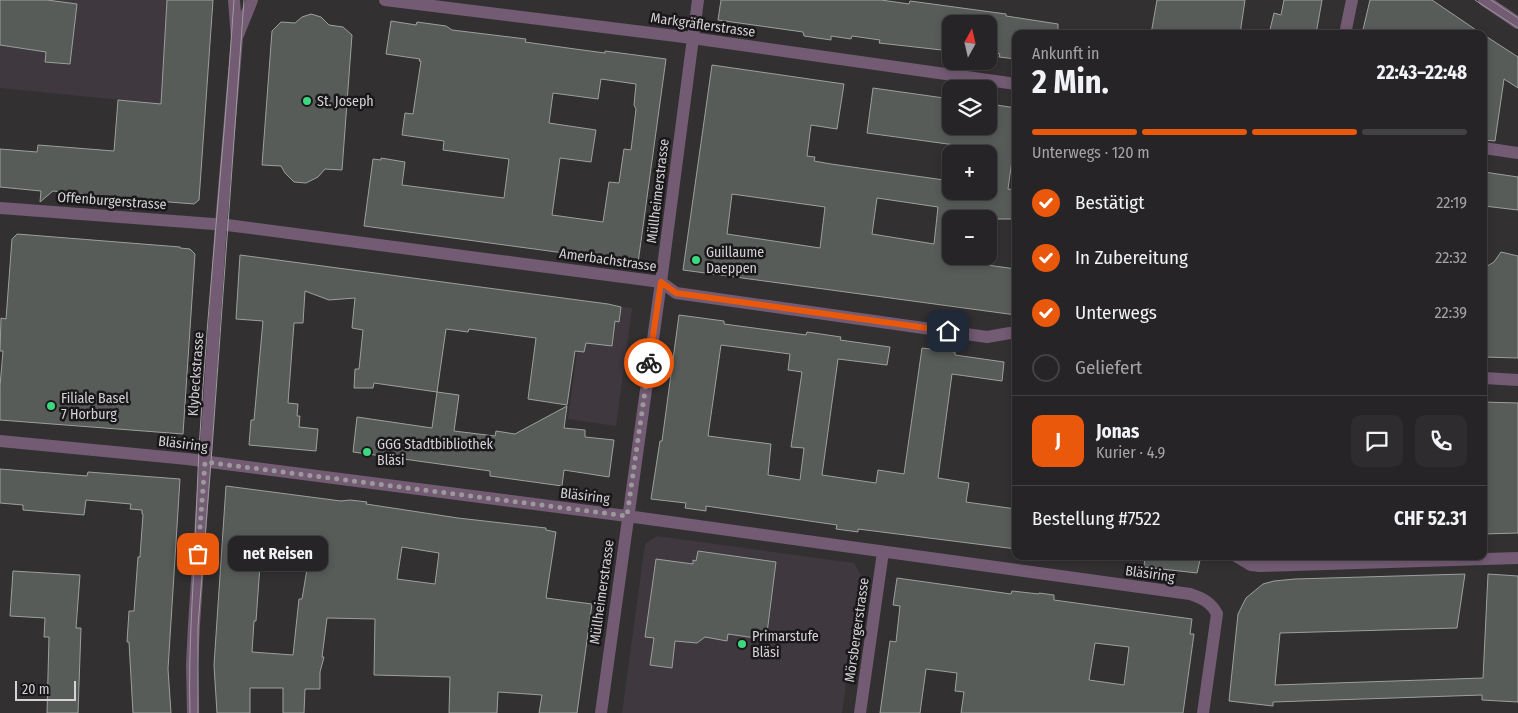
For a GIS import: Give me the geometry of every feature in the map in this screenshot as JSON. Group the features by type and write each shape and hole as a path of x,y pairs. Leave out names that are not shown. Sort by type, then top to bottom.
{"street":[{"name":"Klybeckstrasse","path":"193,713 192,665 194,626 221,224 237,38 234,0"},
{"name":"Klybeckstrasse","path":"237,38 252,0"},
{"name":"Markgräflerstrasse","path":"385,0 692,38 1012,83"},
{"name":"Müllheimerstrasse","path":"601,713 698,0"},
{"path":"1346,30 1352,0"},
{"path":"1484,0 1518,23"},
{"path":"1487,148 1518,153"},
{"name":"Offenburgerstrasse","path":"0,208 221,224"},
{"name":"Amerbachstrasse","path":"221,224 661,282 676,293 987,337 1012,334"},
{"path":"1487,378 1518,380"},
{"name":"Bläsiring","path":"0,441 205,462 627,516 1190,594 1208,602 1214,607 1217,614 1203,713"},
{"name":"Mörsbergerstrasse","path":"860,713 883,552"},
{"path":"1487,559 1518,558"},
{"path":"1243,560 1251,565 1442,560"}],"shaded area":[{"path":"0,0 167,0 161,104 0,88"},
{"path":"661,154 667,155 657,225 651,224"},
{"path":"608,305 632,308 616,426 568,419 577,352 574,351"},
{"name":"Primarstufe Bläsi","path":"657,536 854,563 861,575 842,713 622,713 645,544"}],"building":[{"path":"0,0 47,0 77,4 70,64 45,62 46,52 0,45"},
{"path":"167,0 213,0 199,200 194,204 132,199 131,210 121,198 53,191 40,202 41,191 0,187 0,149 37,152 38,145 114,151 118,100 161,104"},
{"path":"721,0 881,0 909,4 910,1 1006,14 1006,16 1058,24 1058,30 1012,30 1012,59 999,57 998,15 942,15 942,50 879,43 880,40 852,36 851,39 831,36 831,40 804,36 803,32 718,20"},
{"path":"1157,0 1245,0 1241,30 1152,30"},
{"path":"1284,0 1322,0 1317,30 1270,30 1274,13 1281,15"},
{"path":"1370,0 1432,0 1476,30 1363,30"},
{"name":"St. Joseph","path":"311,14 321,17 329,25 343,27 352,35 342,170 325,169 318,177 306,183 294,182 281,166 262,165 272,31 281,22 295,23 302,17"},
{"path":"391,21 416,25 417,22 446,26 452,30 526,39 525,42 666,59 638,263 364,226 373,159 381,160 381,158 405,162 402,185 504,198 509,159 443,150 444,141 402,135 405,113 413,114 421,61 419,61 420,59 386,54","holes":["601,79 636,84 634,105 636,109 631,150 624,149 619,183 609,182 603,222 552,215 560,158 591,162 596,130 549,123 553,93 598,99"]},
{"path":"1487,37 1518,57 1518,88 1504,79 1495,141 1487,140"},
{"path":"712,65 844,84 837,129 811,125 807,156 815,157 814,161 831,164 942,180 942,200 997,200 997,145 955,145 867,133 873,88 942,98 942,135 997,135 997,105 1012,107 1012,160 1008,189 1012,190 1012,219 997,219 997,210 942,210 942,265 987,265 1012,268 1012,314 683,270","holes":["732,194 825,207 820,248 727,234","877,198 938,207 934,244 872,234"]},
{"path":"1487,172 1518,177 1518,210 1487,206"},
{"path":"17,234 180,247 190,249 195,254 183,434 0,420 3,351 0,351 1,318 6,319 12,239"},
{"path":"1501,252 1518,256 1518,358 1487,357 1487,266 1494,262"},
{"path":"240,255 608,304 621,307 619,322 615,321 612,346 586,343 584,352 575,351 567,405 528,399 536,338 469,329 468,332 446,329 437,392 374,383 373,388 354,388 355,369 359,369 363,330 352,328 355,298 329,300 305,291 303,323 294,323 288,403 298,404 297,416 300,416 299,427 318,429 316,451 249,445 251,420 254,420 263,321 236,319"},
{"path":"679,315 724,321 724,324 806,335 807,332 841,337 840,340 890,347 887,365 838,359 822,475 876,483 878,470 904,474 922,348 955,352 955,355 1004,362 1002,381 952,374 938,478 969,483 966,502 1012,508 1012,548 858,529 858,532 836,529 837,525 706,506 706,511 685,508 686,503 651,499 660,441 662,441","holes":["721,345 790,354 788,370 802,372 791,447 804,448 800,480 768,475 771,444 708,436"]},
{"path":"437,392 459,395 454,431 495,436 496,431 515,434 567,406 564,428 585,430 585,437 614,440 609,477 564,470 562,486 490,476 490,471 353,452 357,417 432,428"},
{"path":"1487,402 1518,403 1518,533 1487,534"},
{"path":"0,469 87,476 88,472 180,479 168,669 171,713 133,713 129,642 127,642 129,611 134,611 138,557 140,557 142,510 130,509 131,504 86,500 84,515 23,510 23,505 0,503"},
{"path":"226,486 341,501 367,502 366,504 458,518 546,528 546,530 556,532 546,598 592,604 577,713 539,713 542,695 498,692 497,713 449,713 450,677 374,675 375,619 327,618 322,657 324,657 320,672 320,689 305,689 304,713 283,713 283,688 250,688 250,713 217,713 214,665","holes":["402,547 439,553 435,584 397,579","260,565 307,569 302,599 299,599 293,655 252,652"]},
{"path":"698,551 776,562 765,638 728,634 727,641 705,637 697,643 675,641 672,668 650,665 654,638 645,637 656,559 693,564 693,560 696,561"},
{"path":"1145,560 1200,560 1197,573 1144,567"},
{"path":"13,571 80,575 76,628 81,628 78,713 47,713 49,637 44,637 45,618 10,616"},
{"path":"1465,574 1457,628 1280,633 1275,685 1483,678 1488,574 1518,576 1518,702 1482,700 1482,695 1273,702 1273,706 1229,701 1238,614 1246,598 1263,584 1295,579"},
{"path":"897,578 1011,594 1012,591 1054,595 1054,600 1192,619 1190,634 1194,634 1183,713 961,713 964,692 955,691 957,673 926,669 920,713 880,713 890,641 896,642 900,606 893,605","holes":["1095,643 1129,647 1124,685 1089,680"]}],"tram line":[{"path":"190,713 190,639 203,387 234,0"},
{"path":"198,713 198,626 244,0"},
{"path":"1475,0 1518,28"},
{"path":"1491,0 1518,18"}],"way so far":[{"path":"198,554 205,462 627,516 649,363"}],"place":[{"name":"St. Joseph","path":"307,101"},
{"name":"Guillaume Daeppen","path":"696,260"},
{"name":"Filiale Basel 7 Horburg","path":"51,406"},
{"name":"GGG Stadtbibliothek Bläsi","path":"367,452"},
{"name":"net Reisen","path":"198,554"},
{"name":"Primarstufe Bläsi","path":"742,644"}],"route":[{"path":"649,363 661,282 676,293 948,331"}]}
